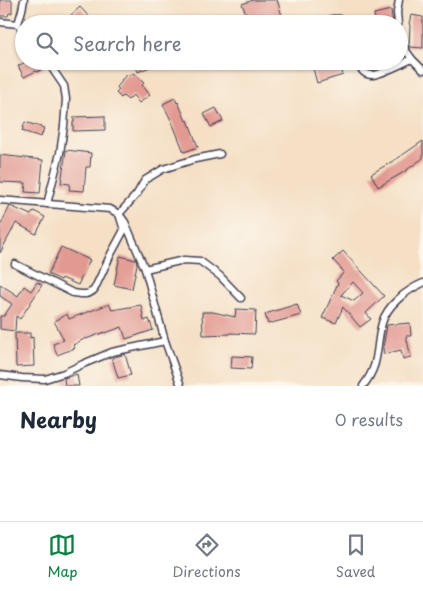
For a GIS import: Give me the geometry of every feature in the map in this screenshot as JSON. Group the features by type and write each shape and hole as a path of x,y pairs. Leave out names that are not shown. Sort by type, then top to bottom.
{"street":[{"path":"20,15 24,0"},
{"path":"397,15 399,0"},
{"path":"0,22 15,24"},
{"path":"408,53 423,70"},
{"path":"408,61 412,59"},
{"path":"47,204 60,154 66,99 64,86 53,70"},
{"path":"362,70 370,75 387,70"},
{"path":"119,214 137,194 145,180 163,169 195,159 220,154"},
{"path":"0,200 110,209 119,214 125,222 145,269 165,341 181,386"},
{"path":"14,264 73,293 90,294 94,290 124,230 119,214"},
{"path":"145,269 184,260 200,261 220,276 241,298"},
{"path":"363,386 370,378 376,360 382,324 386,313 402,297 423,283"},
{"path":"0,375 45,379 64,374 112,352 165,341"}],"building":[{"path":"0,0 12,0 12,13 9,13 8,16 0,16"},
{"path":"253,0 277,0 282,15 246,15 242,4"},
{"path":"80,7 88,15 71,15"},
{"path":"391,10 392,15 374,15"},
{"path":"411,15 423,17 423,48 409,46"},
{"path":"20,70 40,70 36,71 24,77"},
{"path":"313,70 342,70 343,75 317,83"},
{"path":"133,73 144,83 142,85 150,95 139,103 133,95 128,100 123,96 121,98 116,93 119,90 117,87 121,80 128,74 130,76"},
{"path":"175,98 186,121 188,120 198,147 184,152 163,104"},
{"path":"216,108 223,121 211,127 204,114"},
{"path":"105,116 105,130 73,131 74,117"},
{"path":"25,122 44,128 41,137 22,131"},
{"path":"423,141 423,158 378,187 371,174"},
{"path":"66,150 91,153 90,167 86,167 84,191 69,190 70,184 61,183"},
{"path":"0,155 43,160 40,193 25,192 26,183 0,182"},
{"path":"10,206 31,215 34,211 45,217 36,234 16,223 0,253 0,226"},
{"path":"61,247 90,260 78,285 48,274"},
{"path":"343,251 384,296 366,313 371,319 360,327 343,307 336,323 322,318 338,283 336,281 344,272 333,260","holes":["353,282 363,293 354,301 341,295"]},
{"path":"120,256 136,260 137,264 132,289 114,285"},
{"path":"37,282 42,285 20,319 16,316 15,331 0,329 0,316 4,316 12,304 0,296 0,284 18,296 24,286 31,291"},
{"path":"109,304 112,310 141,305 144,321 149,319 153,330 126,339 122,327 86,338 73,345 75,348 57,355 53,344 64,340 54,321 67,314 69,319"},
{"path":"297,304 301,315 268,324 265,314"},
{"path":"236,309 256,310 255,334 203,335 202,312 213,312 235,317"},
{"path":"410,323 411,336 406,336 411,357 403,359 401,350 384,354 383,348 387,325"},
{"path":"15,333 30,333 30,338 33,337 34,366 16,367"},
{"path":"125,354 131,375 118,378 112,358"},
{"path":"232,356 252,357 251,369 231,368"},
{"path":"77,374 79,386 65,386 64,378"}]}
